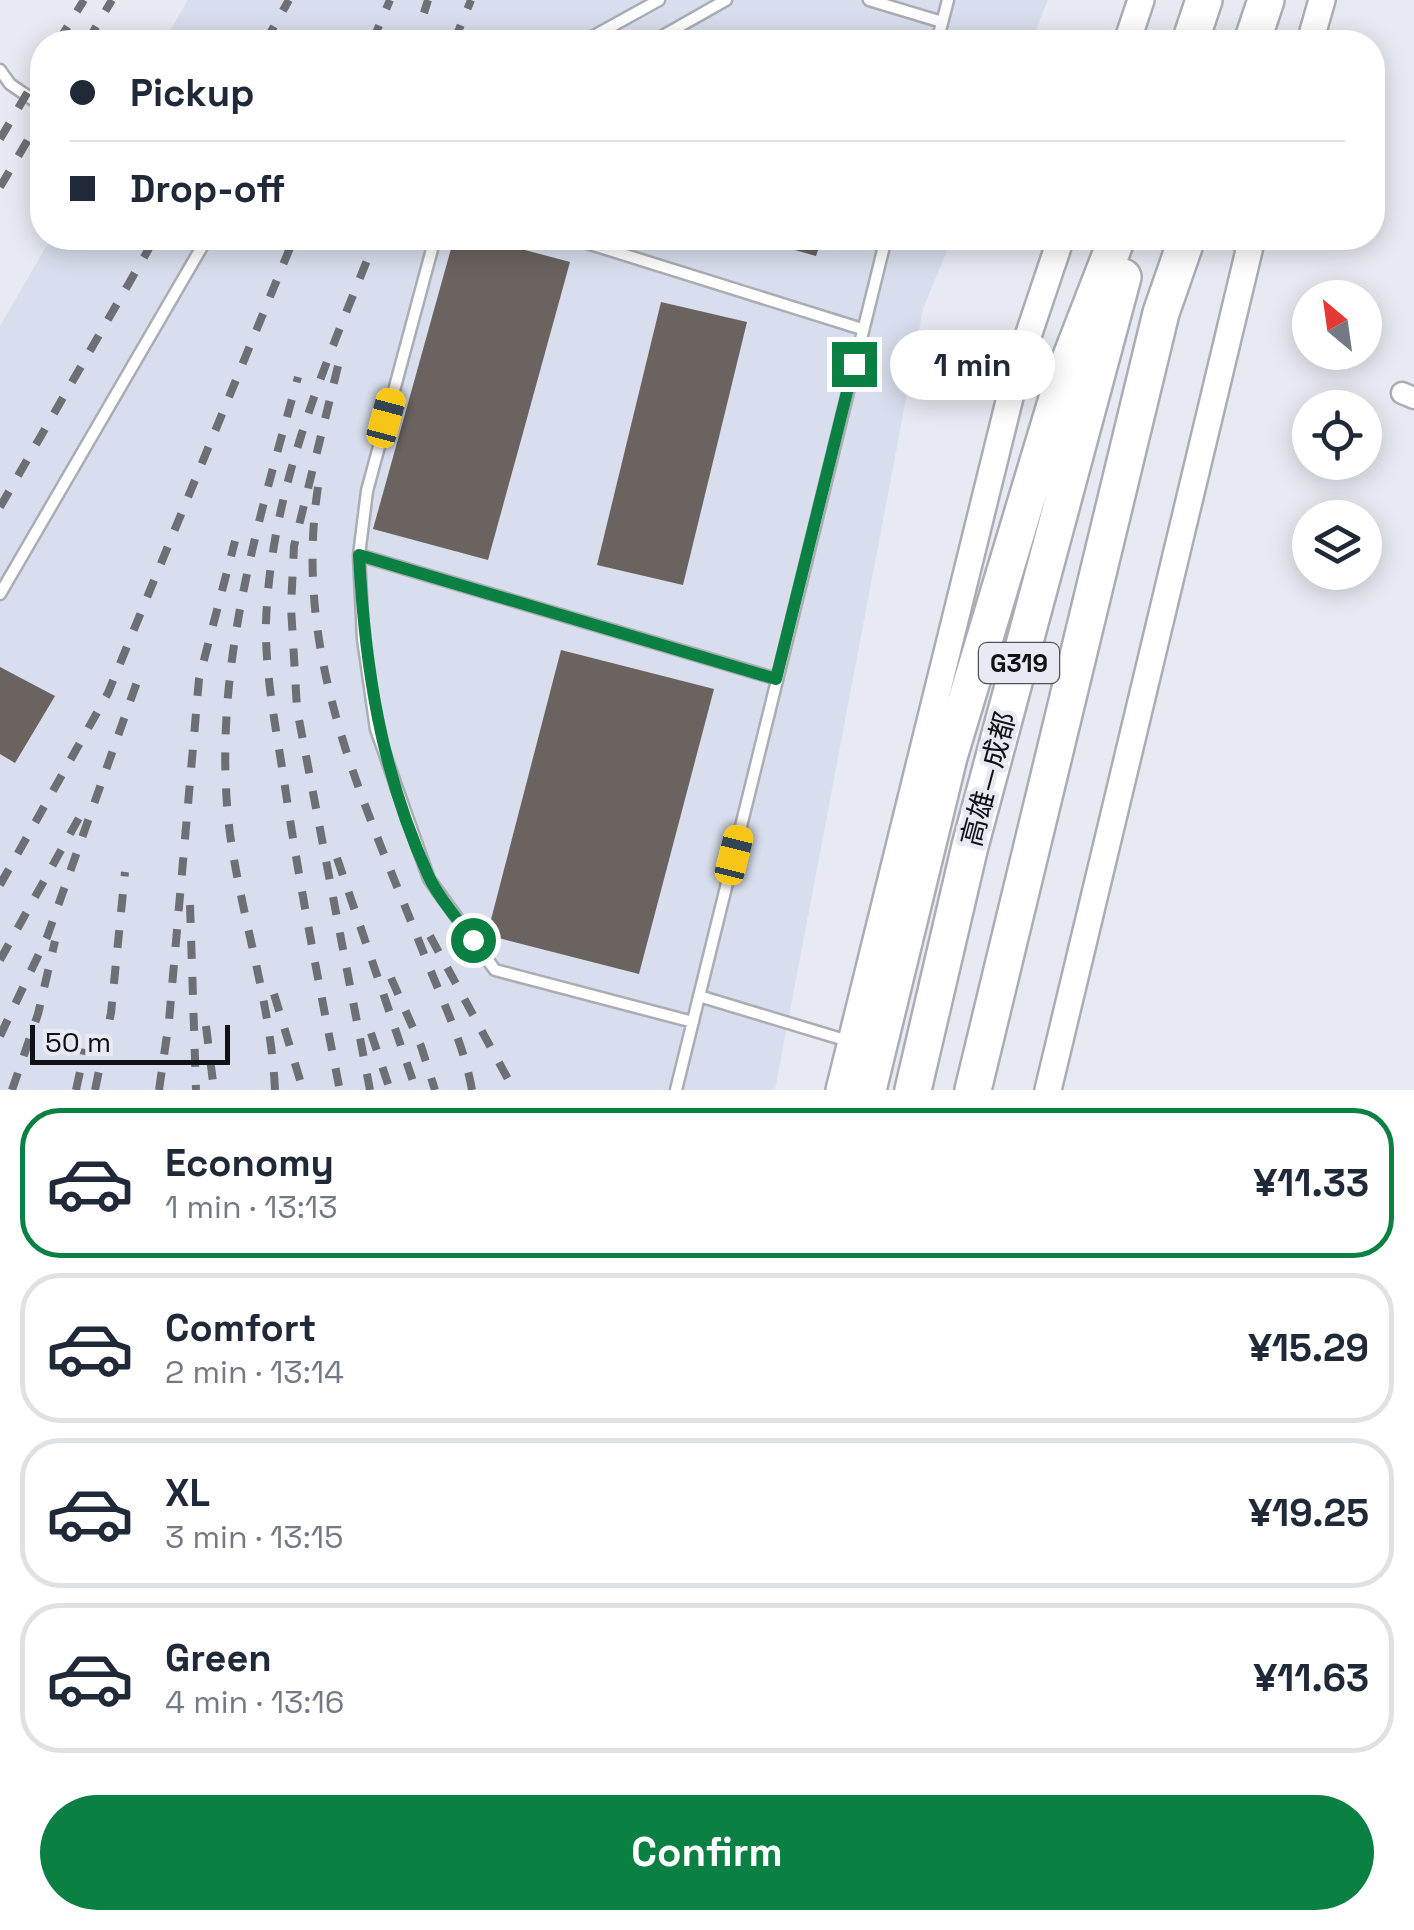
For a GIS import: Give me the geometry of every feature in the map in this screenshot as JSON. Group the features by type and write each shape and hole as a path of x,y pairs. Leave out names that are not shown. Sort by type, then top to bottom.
{"highway":[{"path":"1194,30 1204,0"},
{"path":"1256,30 1266,0"},
{"path":"868,1090 948,757 1065,372 1112,250"},
{"name":"高雄—成都","path":"913,1090 970,846 1131,250"},
{"name":"高雄—成都","path":"973,1090 1162,312 1182,250"},
{"path":"991,1090 1022,890"}],"street":[{"path":"1131,30 1142,0"},
{"path":"1313,30 1322,0"},
{"path":"839,1090 1017,369 1058,250"},
{"path":"1048,1090 1249,250"}],"lane":[{"path":"605,30 660,0"},
{"path":"673,30 726,0"},
{"path":"869,0 942,22"},
{"path":"940,30 948,0"},
{"path":"0,70 10,84 30,98"},
{"path":"0,594 199,250"},
{"path":"432,250 367,491 359,555 363,640 376,729 430,880 495,970 693,1022"},
{"path":"610,250 862,328"},
{"path":"676,1090 883,250"},
{"path":"359,555 776,679"},
{"path":"699,996 849,1041"}],"shaded area":[{"path":"188,0 1048,0 1036,30 170,30"},
{"path":"44,250 947,250 923,309 775,1090 0,1090 0,326"}],"building":[{"path":"451,250 525,250 570,262 488,560 373,529"},
{"path":"795,250 818,250 816,256"},
{"path":"661,302 747,322 683,585 597,565"},
{"path":"561,650 714,689 639,974 487,935"},
{"path":"0,667 55,696 15,763 0,754"}],"railway":[{"path":"65,30 84,0"},
{"path":"94,30 112,0"},
{"path":"272,30 289,0"},
{"path":"377,30 390,0"},
{"path":"424,13 428,0"},
{"path":"459,30 471,0"},
{"path":"0,139 30,88"},
{"path":"0,187 30,136"},
{"path":"0,507 148,250"},
{"path":"0,885 108,693 289,250"},
{"path":"339,1086 290,819 269,682 266,622 270,571 290,473 321,378 371,250"},
{"path":"338,366 294,546 291,607 297,709 370,1090"},
{"path":"275,1090 268,1025 230,834 226,717 253,546 298,377"},
{"path":"318,487 313,549 315,610 324,669 357,784 458,1038 472,1090"},
{"path":"159,1090 169,1021 199,679 235,541"},
{"path":"0,1036 47,937 137,682"},
{"path":"0,960 80,816"},
{"path":"337,858 416,1090"},
{"path":"95,1090 111,1013 125,872"},
{"path":"190,905 196,1090"},
{"path":"430,936 514,1090"},
{"path":"12,1090 38,1014 55,941"},
{"path":"391,978 421,1046 435,1090"},
{"path":"274,994 303,1090"},
{"path":"206,1026 214,1090"},
{"path":"371,1033 390,1090"},
{"path":"76,1090 85,1049"}],"route":[{"path":"473,940 430,880 376,729 363,640 359,555 776,679 854,364"}]}
